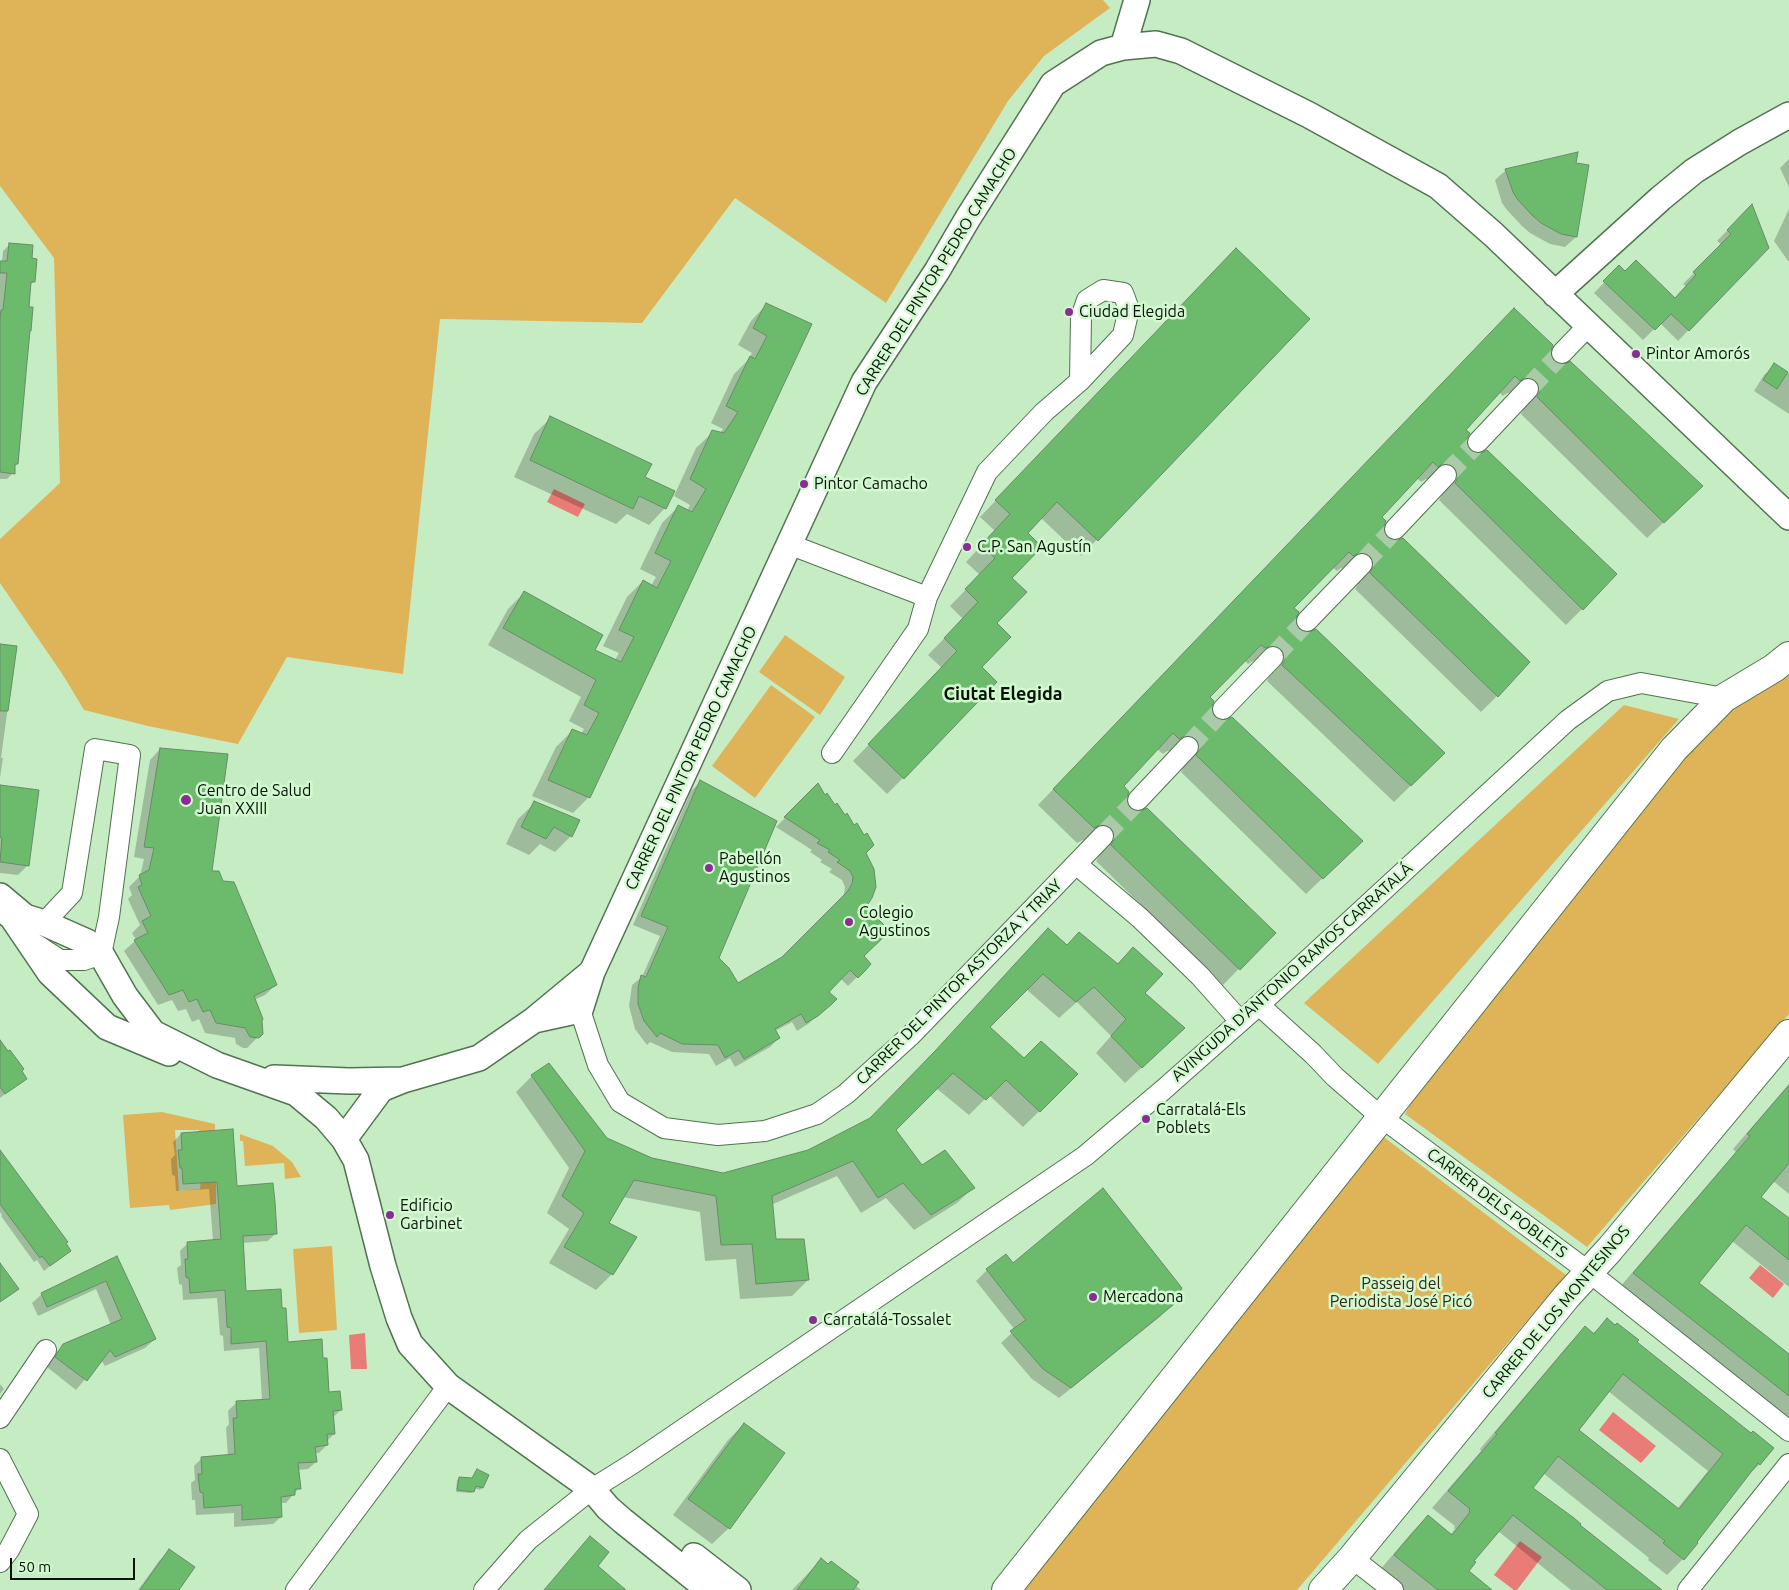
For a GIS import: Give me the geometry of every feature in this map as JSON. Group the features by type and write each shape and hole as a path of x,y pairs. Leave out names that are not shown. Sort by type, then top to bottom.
{"main road":[{"path":"1006,1590 1674,749 1724,698 1774,668 1789,656"},
{"name":"CARRER DE LOS MONTESINOS","path":"1323,1590 1352,1558 1789,1034"}],"street":[{"path":"1123,46 1137,0"},
{"name":"CARRER DEL PINTOR PEDRO CAMACHO","path":"592,972 706,723 791,545 864,382 937,271 968,218 1053,84 1102,53 1123,46 1156,44 1181,51 1309,115 1438,186 1494,235 1789,517"},
{"path":"1555,294 1694,171 1740,142 1789,115"},
{"path":"1562,354 1588,326"},
{"path":"832,753 918,629 927,597 987,472 1044,412 1080,381"},
{"path":"1478,442 1528,389"},
{"path":"1395,530 1446,475"},
{"path":"791,545 927,597"},
{"path":"1308,621 1362,564"},
{"path":"1224,709 1274,657"},
{"name":"AVINGUDA D'ANTONIO RAMOS CARRATALÁ","path":"484,1590 528,1540 592,1489 632,1464 1085,1156 1259,1005 1568,720 1608,691 1641,683 1724,698"},
{"path":"1138,800 1188,747"},
{"path":"36,930 72,893 95,749 130,755 109,916 101,954"},
{"path":"1076,864 1103,836"},
{"name":"CARRER DEL PINTOR ASTORZA Y TRIAY","path":"580,1010 598,1065 620,1102 664,1128 718,1135 765,1131 817,1114 846,1094 912,1035 1076,864 1140,918 1200,976 1240,1021"},
{"path":"0,896 25,917 36,930 50,973 74,998 107,1027 187,1060 274,1078 349,1081 403,1080"},
{"path":"0,908 36,930 88,942 101,954 125,996 153,1032 217,1065 296,1093 326,1118 344,1140 356,1160 383,1266 399,1318 410,1344 448,1386 592,1489 608,1508 623,1521 709,1590"},
{"path":"534,1020 580,1010 592,972"},
{"path":"344,1140 381,1089 403,1080 479,1058 534,1020 592,972"},
{"name":"CARRER DELS POBLETS","path":"1259,1005 1313,1054 1335,1077 1381,1117 1589,1272 1789,1431"},
{"path":"0,1418 46,1350"},
{"path":"296,1590 448,1386"},
{"path":"0,1459 28,1514 9,1550 0,1562"},
{"path":"1688,1590 1789,1464"},
{"path":"592,1489 614,1496 738,1590"},
{"path":"1352,1558 1393,1590"}],"green space":[{"path":"0,0 1103,0 1110,8 1044,56 1008,101 886,303 735,198 642,323 440,319 403,674 287,657 238,744 148,726 84,710 63,675 0,583 0,539 60,483 54,258 0,186"},
{"path":"785,635 845,677 820,715 759,672"},
{"path":"1789,676 1789,1014 1587,1247 1405,1114 1428,1073 1674,763 1728,712"},
{"path":"771,685 815,717 755,798 712,766"},
{"path":"1624,705 1679,719 1378,1064 1304,1003"},
{"path":"162,1112 215,1124 215,1142 200,1143 199,1130 175,1130 179,1191 200,1189 201,1178 216,1177 216,1204 170,1210 169,1205 130,1208 123,1115"},
{"path":"240,1134 273,1146 292,1162 301,1177 285,1179 284,1163 245,1166 243,1141 240,1141"},
{"name":"Passeig del Periodista José Picó","path":"1381,1135 1566,1275 1297,1590 1021,1590"},
{"path":"332,1246 337,1330 299,1333 293,1249"}],"shaded area":[{"path":"554,489 585,504 578,517 547,502"},
{"path":"1760,1265 1784,1284 1773,1298 1749,1278"},
{"path":"365,1333 367,1369 351,1369 349,1335"},
{"path":"1613,1412 1656,1446 1641,1463 1599,1430"},
{"path":"1520,1541 1542,1557 1517,1590 1514,1590 1494,1575"}],"building":[{"path":"1578,152 1576,163 1589,165 1577,237 1561,234 1541,223 1532,215 1513,192 1505,169"},
{"path":"1752,204 1769,248 1689,331 1671,314 1655,330 1603,281 1619,265 1625,271 1636,260 1675,298 1696,275 1693,272 1731,234 1727,230"},
{"path":"9,243 33,245 32,258 37,259 35,282 31,282 29,307 33,307 31,331 18,464 15,464 15,474 0,472 0,319 1,310 3,310 7,273 0,273 0,261 7,261"},
{"path":"1236,248 1310,319 1098,541 1057,502 1028,533 1042,547 1012,578 1027,592 997,623 1011,637 982,667 997,682 904,779 868,744 957,651 944,638 978,602 965,589 995,558 981,545 1010,514 995,500"},
{"path":"766,303 812,324 590,798 548,780 572,729 587,735 599,713 584,705 596,680 503,628 524,591 603,635 595,650 621,662 634,637 619,630 643,580 657,588 671,561 655,553 678,505 692,512 706,489 690,479 712,430 724,433 738,412 726,406 750,356 755,359 767,336 753,328"},
{"path":"1514,308 1553,345 1551,356 1554,362 1565,364 1570,361 1703,486 1664,523 1537,397 1540,391 1536,381 1530,377 1520,381 1515,376 1466,430 1470,433 1466,440 1467,446 1470,451 1476,454 1487,450 1617,574 1583,610 1455,483 1458,477 1454,467 1448,463 1438,467 1433,462 1382,517 1386,521 1384,532 1392,540 1403,538 1530,662 1498,697 1370,573 1373,561 1371,556 1365,553 1353,556 1349,552 1294,608 1299,612 1296,624 1299,630 1310,632 1316,629 1445,753 1411,786 1282,665 1285,659 1284,653 1281,648 1275,645 1265,648 1261,645 1210,697 1214,701 1212,712 1215,718 1221,721 1232,717 1363,841 1323,879 1196,755 1200,749 1196,739 1190,735 1179,739 1173,733 1124,786 1129,792 1127,803 1135,811 1147,808 1276,933 1240,970 1111,845 1115,838 1112,828 1100,825 1094,828 1053,789"},
{"path":"1774,363 1788,372 1777,389 1763,380"},
{"path":"550,416 652,464 645,477 675,491 666,509 639,496 633,509 530,460"},
{"path":"0,644 17,646 8,711 0,711"},
{"path":"160,748 228,754 212,871 219,871 223,881 234,882 277,985 254,996 263,1019 263,1034 259,1038 250,1037 245,1028 216,1023 210,1010 203,1012 197,999 189,1002 183,990 169,995 134,940 148,933 142,921 151,916 138,887 142,885 139,875 149,870 154,848 144,847"},
{"name":"Colegio Agustinos","path":"700,780 777,821 719,958 729,968 738,983 782,957 848,891 852,884 853,877 850,871 837,862 840,860 828,852 830,850 817,843 820,840 784,817 818,783 825,795 827,793 835,805 837,803 845,815 847,813 854,825 857,823 864,835 867,833 874,845 866,853 874,869 876,887 866,907 890,931 864,956 871,964 858,978 850,970 829,992 837,999 832,1004 806,1023 801,1014 775,1029 780,1038 744,1059 739,1050 725,1058 718,1045 682,1044 660,1033 657,1037 644,1021 638,1004 638,988 641,975 646,977 668,927 641,916"},
{"path":"0,785 39,790 29,866 0,862 2,838 0,837"},
{"path":"534,801 580,820 572,837 554,827 546,839 521,827"},
{"path":"1048,928 1067,945 1079,932 1118,964 1133,947 1163,974 1145,993 1185,1028 1142,1068 1111,1036 1126,1019 1094,987 1076,1002 1043,974 990,1027 1024,1058 1041,1041 1078,1074 1040,1112 1006,1080 986,1100 953,1073 896,1130 922,1165 945,1150 975,1188 931,1215 903,1183 878,1198 853,1161 772,1196 776,1239 804,1239 809,1280 756,1284 752,1244 721,1245 716,1196 634,1180 609,1223 637,1237 613,1275 564,1247 584,1213 562,1196 585,1151 531,1075 549,1063 607,1138 652,1158 723,1173 808,1150 870,1118 935,1051"},
{"path":"0,1040 24,1069 22,1071 27,1079 5,1094 0,1087"},
{"path":"1789,1085 1789,1163 1761,1197 1789,1218 1789,1260 1746,1225 1699,1283 1789,1354 1789,1396 1633,1273 1750,1136 1747,1134"},
{"path":"233,1129 237,1186 273,1183 275,1202 277,1234 243,1236 246,1291 281,1289 282,1308 286,1308 288,1342 322,1339 323,1358 327,1358 329,1392 340,1391 342,1410 333,1411 335,1434 327,1434 328,1445 315,1447 317,1462 298,1463 301,1489 295,1489 295,1495 281,1497 282,1517 242,1520 242,1505 204,1508 203,1493 200,1492 198,1474 202,1474 201,1457 235,1454 233,1418 237,1418 236,1401 270,1399 266,1341 231,1344 231,1328 227,1327 225,1290 190,1293 189,1278 186,1277 185,1259 188,1259 187,1242 221,1239 217,1182 183,1184 178,1150 182,1150 181,1133"},
{"path":"0,1150 68,1242 66,1243 71,1251 50,1266 42,1256 40,1258 0,1204"},
{"name":"Mercadona","path":"1103,1188 1182,1288 1173,1305 1071,1388 1043,1369 1010,1331 1026,1320 986,1269 1006,1254 1013,1263"},
{"path":"117,1256 156,1339 115,1357 110,1350 87,1381 55,1357 63,1344 122,1319 106,1281 47,1307 41,1293"},
{"path":"0,1263 19,1289 0,1302"},
{"path":"1607,1318 1615,1325 1617,1323 1639,1340 1637,1342 1751,1433 1753,1431 1774,1448 1760,1465 1758,1463 1684,1560 1663,1543 1665,1541 1558,1456 1533,1488 1574,1518 1580,1525 1662,1590 1607,1590 1513,1515 1474,1561 1476,1562 1469,1571 1492,1590 1438,1590 1394,1555 1428,1515 1452,1535 1470,1512 1470,1509 1448,1491 1585,1326 1594,1334","holes":["1623,1374 1723,1454 1679,1509 1579,1430"]},
{"path":"744,1423 785,1453 730,1529 688,1499"},
{"path":"477,1469 489,1475 483,1488 476,1486 474,1492 457,1490 459,1477 472,1478"},
{"path":"590,1536 609,1552 598,1566 626,1590 544,1590"},
{"path":"169,1549 195,1567 179,1590 140,1590"},
{"path":"821,1558 828,1564 831,1561 859,1582 853,1590 797,1590"}],"tunnel":[{"path":"1528,389 1562,353"},
{"path":"1446,475 1478,442"},
{"path":"1362,564 1395,529"},
{"path":"1273,657 1307,621"},
{"path":"1188,747 1223,709"},
{"path":"1103,836 1138,800"}],"place":[{"name":"Ciudad Elegida","path":"1069,312"},
{"name":"Pintor Amorós","path":"1636,354"},
{"name":"Pintor Camacho","path":"804,484"},
{"name":"C.P. San Agustín","path":"967,547"},
{"name":"Centro de Salud Juan XXIII","path":"186,800"},
{"name":"Pabellón Agustinos","path":"709,868"},
{"name":"Colegio Agustinos","path":"849,922"},
{"name":"Carratalá-Els Poblets","path":"1146,1119"},
{"name":"Edificio Garbinet","path":"390,1215"},
{"name":"Mercadona","path":"1093,1297"},
{"name":"Carratalá-Tossalet","path":"813,1320"}],"district":[{"name":"Ciutat Elegida","path":"1003,694"}]}
